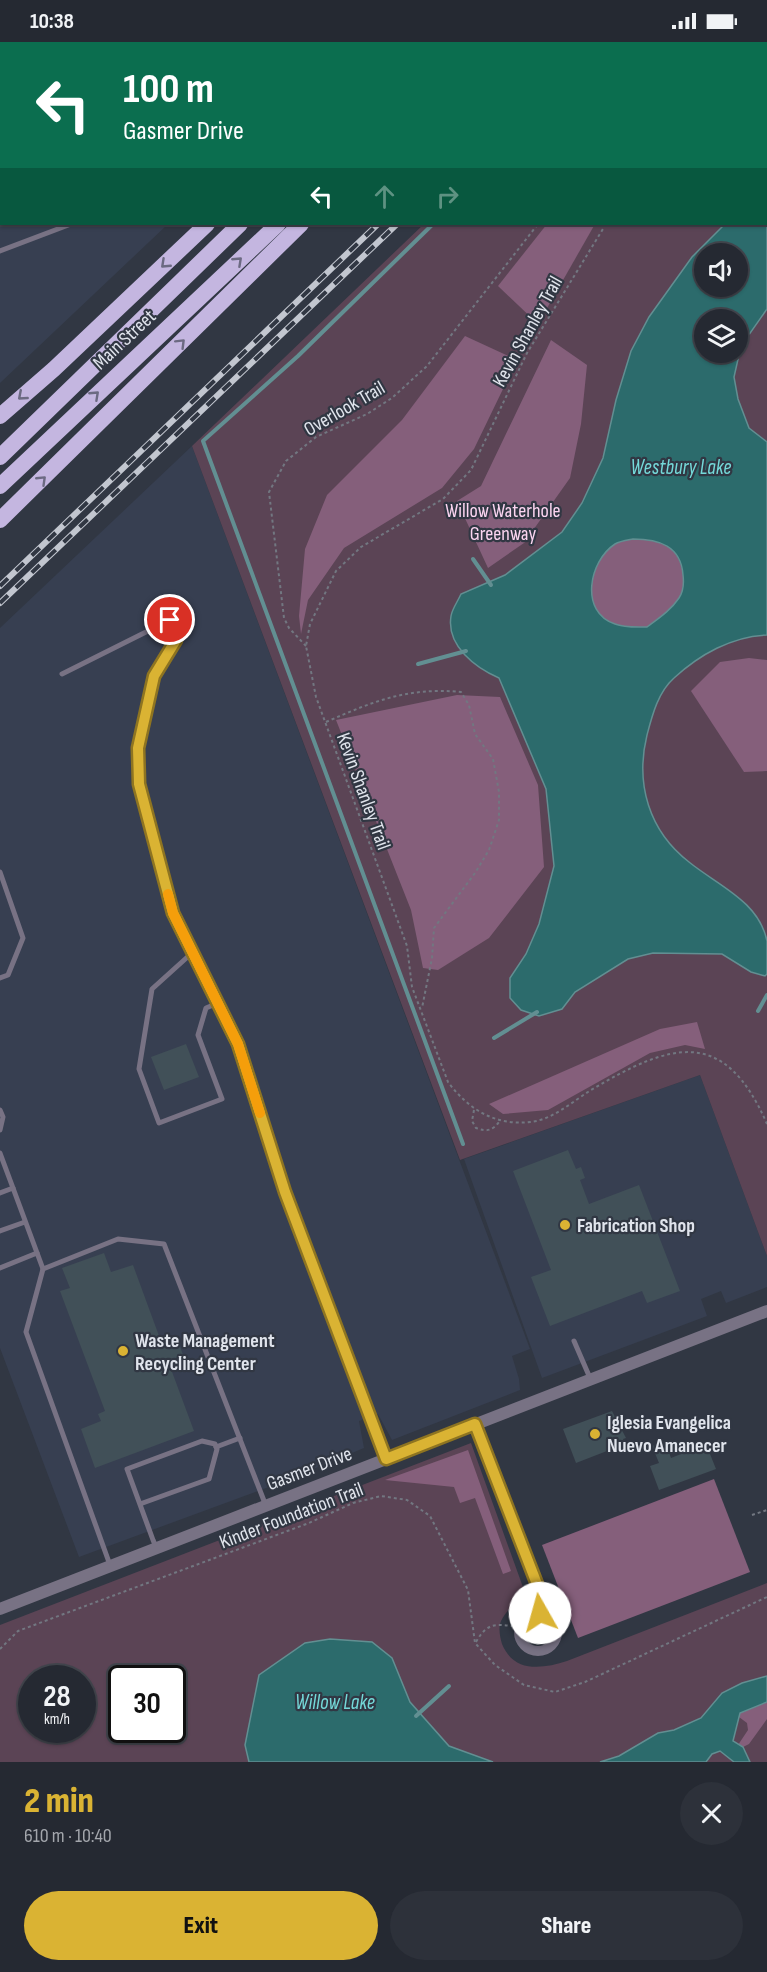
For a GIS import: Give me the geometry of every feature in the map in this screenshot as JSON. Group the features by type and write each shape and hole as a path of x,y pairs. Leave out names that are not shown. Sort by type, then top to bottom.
{"highway":[{"path":"0,416 54,369 206,225"},
{"name":"Main Street","path":"0,457 239,225"},
{"name":"Main Street","path":"0,486 277,225"},
{"path":"0,520 300,225"}],"street":[{"name":"Gasmer Drive","path":"0,1609 767,1311"},
{"path":"475,1424 542,1597 540,1613"},
{"path":"540,1613 553,1620 557,1635 549,1647 542,1650 527,1647 522,1642 519,1628 527,1616 540,1613"}],"lane":[{"path":"0,250 67,225"},
{"path":"62,674 170,620 176,640 154,676 138,748 139,784 173,913 238,1044 285,1192 386,1459"},
{"path":"0,872 23,938 8,975 0,978"},
{"path":"0,894 6,888"},
{"path":"193,952 152,988 139,1069 159,1123 222,1099 198,1035 206,1008 218,1003"},
{"path":"0,1110 3,1117 0,1130"},
{"path":"0,1154 43,1269 26,1332 111,1566"},
{"path":"0,1193 13,1188"},
{"path":"0,1231 25,1222"},
{"path":"43,1269 118,1239 164,1244 266,1506"},
{"path":"0,1268 37,1253"},
{"path":"574,1341 590,1380"},
{"path":"156,1548 127,1469 202,1441 216,1447 240,1438"},
{"path":"140,1504 209,1479 216,1447"}],"path":[{"name":"Overlook Trail","path":"306,646 284,618 273,541 269,492 286,460 316,437 375,409 427,366 537,225"},
{"name":"Kevin Shanley Trail","path":"605,225 527,353 471,470 443,499 361,547 336,571 310,624 306,646 316,697 407,946 412,987 448,1082 474,1110 500,1121 531,1122 553,1115 593,1089 665,1054 688,1050 712,1054 734,1069 767,1124"},
{"path":"325,722 394,694 431,689 461,692 469,705 476,734 492,759 500,792 499,820 489,850 475,873 434,928 432,958 421,1011"},
{"path":"474,1110 472,1121 476,1128 486,1131 494,1129 500,1121"},
{"name":"Kinder Foundation Trail","path":"0,1649 18,1631 309,1523 353,1503 381,1496 407,1500 430,1516 468,1590 475,1643"},
{"path":"752,1515 767,1510"},
{"path":"519,1628 498,1624 483,1629 475,1643 495,1665 524,1685 555,1692 585,1682 767,1597"}],"shaded area":[{"path":"0,225 167,225 0,383"},
{"path":"192,446 530,1349 512,1356 520,1390 392,1440 378,1414 359,1421 364,1448 274,1485 79,1557 0,1348 0,628"},
{"path":"700,1075 767,1256 767,1287 726,1303 721,1291 701,1299 707,1316 542,1378 464,1159"}],"green space":[{"name":"Willow Waterhole Greenway","path":"423,225 767,225 767,1256 700,1075 460,1160 192,446"},
{"path":"546,225 594,225 538,324 498,286"},
{"path":"465,336 517,360 474,449 442,488 344,548 308,600 301,634 299,616 305,549 327,495 402,420"},
{"path":"551,340 587,365 581,424 570,478 524,543 488,568 457,501 481,486"},
{"path":"633,539 667,546 678,557 683,575 683,587 679,598 647,627 627,627 615,624 604,618 596,609 592,598 594,574 599,562 615,544"},
{"path":"749,658 767,660 767,771 744,772 691,691 720,662"},
{"path":"457,695 500,697 538,785 544,867 489,938 438,970 423,968 411,910 336,720"},
{"path":"697,1022 705,1049 685,1045 650,1053 548,1110 503,1114 489,1104 660,1029"},
{"path":"471,1443 524,1590 503,1617 499,1630 507,1653 521,1664 539,1667 567,1661 767,1583 767,1762 0,1762 0,1625"},
{"path":"468,1450 511,1571 503,1574 475,1498 460,1503 454,1487 385,1480"},
{"path":"714,1479 750,1572 578,1638 542,1545"},
{"path":"767,1702 767,1719 749,1744 743,1747 738,1745 748,1730 747,1723 739,1717 740,1713"}],"water":[{"name":"Westbury Lake","path":"724,225 767,225 767,309 748,336 748,309 694,309 694,363 737,363 734,377 738,399 749,428 767,442 767,635 741,639 717,648 694,662 668,684 656,705 651,720 644,753 643,771 648,805 664,836 675,850 736,895 755,915 767,941 767,974 765,976 751,972 722,954 653,953 628,959 575,992 562,1009 539,1016 521,1010 510,998 510,978 526,954 539,924 554,866 546,789 499,678 472,662 458,646 451,627 452,613 461,594 505,575 562,532 582,503 603,458 616,400 631,351 649,317 694,255 694,297 748,297 748,243 706,243","holes":["631,539 652,541 667,546 678,557 683,581 680,596 669,610 647,627 627,627 615,624 604,618 596,609 592,598 594,574 599,562 606,552 622,541"]},
{"name":"Willow Lake","path":"330,1639 372,1642 392,1658 410,1702 449,1746 493,1762 249,1762 245,1745 259,1675 305,1643"},
{"path":"767,1676 767,1702 740,1713 733,1741 743,1747 750,1762 734,1762 720,1751 712,1754 706,1762 600,1762 619,1756 658,1733 674,1730 701,1718 722,1693 742,1683"}],"building":[{"path":"186,1044 199,1077 164,1090 151,1057"},
{"name":"Fabrication Shop","path":"568,1150 576,1169 581,1167 585,1178 580,1180 589,1204 639,1185 680,1291 647,1303 642,1291 550,1326 531,1277 551,1270 513,1171"},
{"name":"Waste Management Recycling Center","path":"104,1253 111,1272 133,1265 162,1344 177,1338 183,1355 168,1361 194,1431 95,1468 81,1429 101,1421 98,1414 105,1411 60,1291 70,1288 62,1268"},
{"name":"Iglesia Evangelica Nuevo Amanecer","path":"612,1411 626,1438 623,1439 625,1444 576,1463 563,1429"},
{"path":"665,1441 671,1458 706,1444 716,1469 659,1490 650,1466 659,1463 652,1446"}],"waterway":[{"path":"432,225 298,356 203,441 463,1144"},
{"path":"473,559 491,585"},
{"path":"418,664 466,651"},
{"path":"758,1011 767,995"},
{"path":"494,1038 537,1012"},
{"path":"416,1716 449,1686"}],"railway":[{"path":"0,586 377,225"},
{"path":"0,603 396,225"}],"slow traffic":[{"path":"168,894 173,913 238,1044 260,1113"}],"place":[{"name":"Fabrication Shop","path":"565,1225"},
{"name":"Waste Management Recycling Center","path":"123,1351"},
{"name":"Iglesia Evangelica Nuevo Amanecer","path":"595,1434"}],"route":[{"path":"170,620 176,640 154,676 138,748 139,784 173,913 238,1044 285,1192 386,1459 475,1424 542,1597 540,1613"}]}
